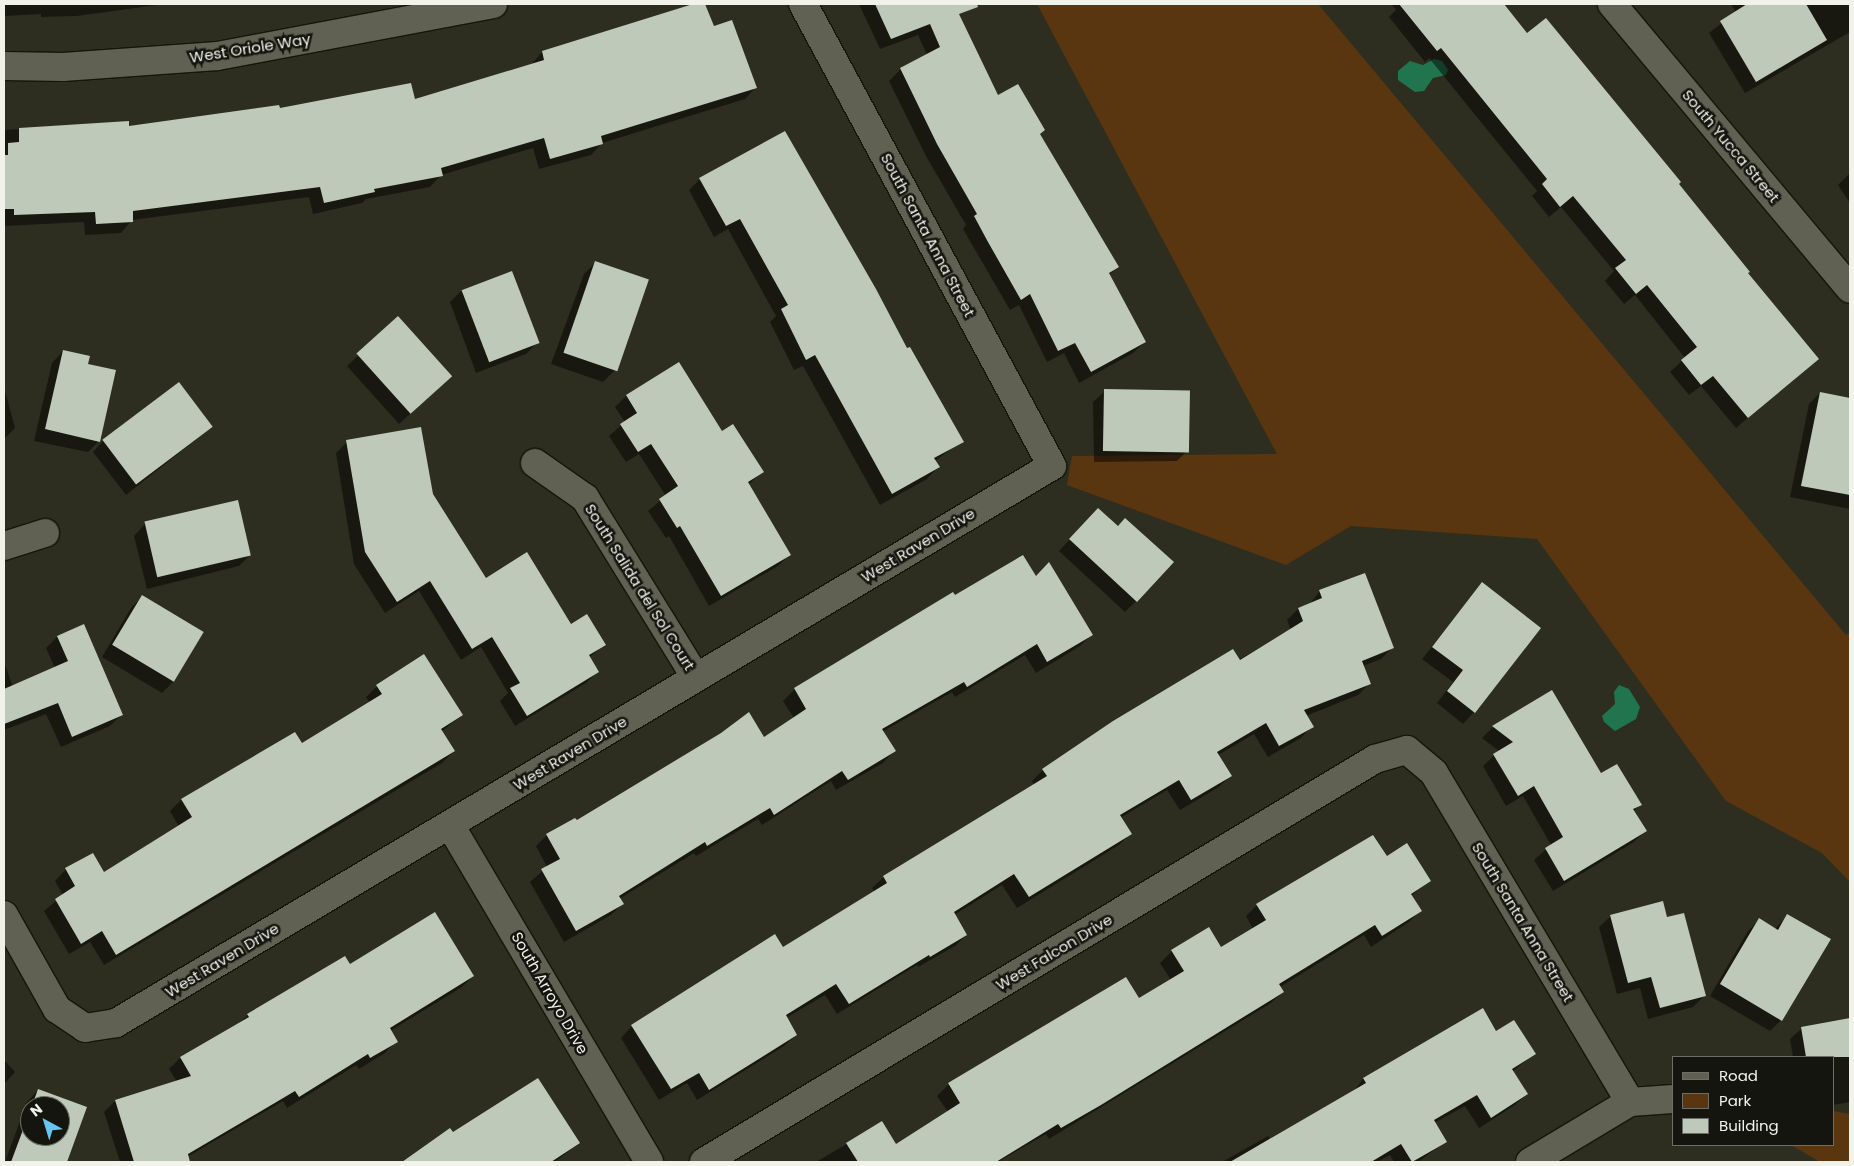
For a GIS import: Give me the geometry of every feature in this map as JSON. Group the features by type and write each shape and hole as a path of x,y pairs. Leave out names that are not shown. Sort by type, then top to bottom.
{"street":[{"name":"West Oriole Way","path":"4,66 64,67 218,56 493,4"},
{"name":"South Santa Anna Street","path":"803,4 1052,466"},
{"name":"South Yucca Street","path":"1612,4 1850,289"},
{"name":"South Salida del Sol Court","path":"535,463 585,498 696,678"},
{"name":"West Raven Drive","path":"4,916 57,1009 85,1028 116,1023 1052,466"},
{"path":"4,546 45,533"},
{"name":"South Santa Anna Street","path":"1407,750 1434,773 1630,1102"},
{"name":"West Falcon Drive","path":"704,1162 1375,760 1407,750"},
{"name":"South Arroyo Drive","path":"450,825 649,1162"},
{"path":"1530,1162 1630,1102 1672,1099"}],"green space":[{"path":"1037,4 1318,4 1846,635 1850,633 1850,882 1822,853 1726,801 1537,539 1351,526 1286,565 1067,485 1072,456 1277,454"},
{"path":"1834,1111 1850,1114 1850,1162 1820,1162 1793,1146 1834,1146"}],"shaded area":[{"path":"1434,59 1442,61 1448,70 1446,75 1433,78 1424,91 1415,92 1398,80 1398,71 1410,61 1423,65"},
{"path":"1619,685 1629,689 1640,707 1636,719 1615,731 1604,722 1602,716 1615,704 1614,692"}],"building":[{"path":"693,4 705,4 714,26 732,20 757,88 601,136 603,144 550,159 544,138 441,168 443,176 374,189 375,192 324,203 320,187 133,211 133,222 96,224 95,212 14,215 14,209 4,209 4,155 8,155 8,143 19,142 19,128 129,121 129,126 279,105 280,108 411,83 415,99 544,60 542,51"},
{"path":"875,4 977,4 978,7 959,14 998,95 1018,84 1045,130 1040,134 1119,267 1109,273 1146,342 1091,372 1075,343 1058,351 1030,294 1021,300 988,242 974,216 977,214 937,144 900,68 940,47 930,24 891,39"},
{"path":"1399,4 1504,4 1527,33 1546,18 1681,182 1679,184 1750,272 1748,273 1819,359 1748,418 1713,376 1701,385 1681,360 1697,347 1647,285 1636,294 1615,268 1626,260 1573,196 1560,207 1542,184 1547,179 1441,48 1437,51"},
{"path":"1747,4 1806,4 1827,40 1756,82 1720,21"},
{"path":"785,131 876,289 907,348 910,347 964,442 934,458 940,467 892,494 815,355 806,360 781,309 788,305 740,219 726,226 699,178"},
{"path":"595,261 649,280 617,371 563,353"},
{"path":"512,271 540,343 489,362 462,290"},
{"path":"398,316 452,376 411,414 356,353"},
{"path":"63,350 90,356 88,364 116,370 100,442 45,429"},
{"path":"679,362 722,431 733,424 764,472 748,482 791,555 721,596 680,526 677,528 659,499 678,486 651,444 638,452 620,424 637,413 626,395"},
{"path":"179,382 213,427 136,484 102,440"},
{"path":"1104,389 1190,391 1189,452 1103,451"},
{"path":"1820,392 1850,398 1850,495 1801,486"},
{"path":"421,427 433,494 486,578 527,552 571,624 587,614 606,645 589,655 599,672 527,716 510,688 520,683 492,637 472,649 430,581 397,602 365,552 346,440"},
{"path":"238,500 251,556 157,577 144,522"},
{"path":"1098,508 1118,526 1125,518 1174,562 1137,602 1069,539"},
{"path":"1023,555 1036,576 1049,562 1093,635 1047,662 1037,644 967,687 964,682 882,729 896,751 848,780 842,771 774,815 770,808 707,846 705,842 619,896 624,904 576,931 541,869 560,859 546,834 575,818 577,820 721,733 749,712 764,737 806,709 794,688 953,592 955,595"},
{"path":"1365,573 1394,648 1362,661 1371,684 1304,710 1314,727 1279,746 1266,723 1217,752 1232,776 1191,800 1179,780 1120,815 1132,834 1029,897 1014,874 954,912 967,935 930,957 929,955 849,1004 836,984 786,1015 797,1035 709,1090 699,1073 671,1089 631,1025 775,934 783,947 887,883 883,876 1047,776 1042,769 1113,721 1233,649 1240,660 1303,621 1298,608 1322,598 1319,590"},
{"path":"1482,582 1541,628 1475,713 1447,691 1463,670 1432,647"},
{"path":"142,595 204,632 174,682 112,645"},
{"path":"84,624 123,715 72,737 58,703 4,724 4,689 68,661 57,636"},
{"path":"424,654 463,715 441,729 455,751 116,955 102,931 81,944 55,899 75,886 65,868 93,853 104,872 192,817 181,799 295,732 302,743 382,694 376,685"},
{"path":"1552,690 1601,773 1617,764 1642,805 1633,809 1647,831 1564,881 1545,848 1563,837 1534,786 1518,796 1493,754 1513,742 1492,726"},
{"path":"1373,835 1387,856 1407,843 1431,881 1411,894 1422,911 1382,936 1375,925 1279,984 1284,992 1101,1105 1061,1128 1058,1124 996,1162 858,1162 846,1143 882,1121 896,1144 960,1103 948,1083 1126,977 1139,998 1184,971 1171,950 1209,927 1221,947 1266,920 1256,904"},
{"path":"1663,901 1667,917 1684,913 1706,996 1660,1008 1651,977 1628,983 1610,915"},
{"path":"435,912 474,976 390,1028 398,1042 370,1058 368,1054 299,1097 295,1091 188,1154 190,1162 134,1162 115,1100 191,1076 180,1057 249,1017 247,1014 345,956 350,964"},
{"path":"1787,914 1831,939 1782,1021 1720,984 1759,918 1778,930"},
{"path":"1483,1008 1496,1031 1514,1020 1536,1054 1512,1069 1528,1094 1491,1118 1477,1095 1434,1120 1447,1142 1412,1162 1401,1144 1371,1162 1230,1162 1366,1083 1363,1078"},
{"path":"1850,1018 1850,1057 1806,1056 1801,1027"},
{"path":"538,1078 580,1143 551,1162 402,1162 450,1128 453,1132"},
{"path":"38,1089 57,1096 36,1096"},
{"path":"70,1101 87,1107 67,1162 11,1162 20,1138 20,1146 70,1146"}]}
